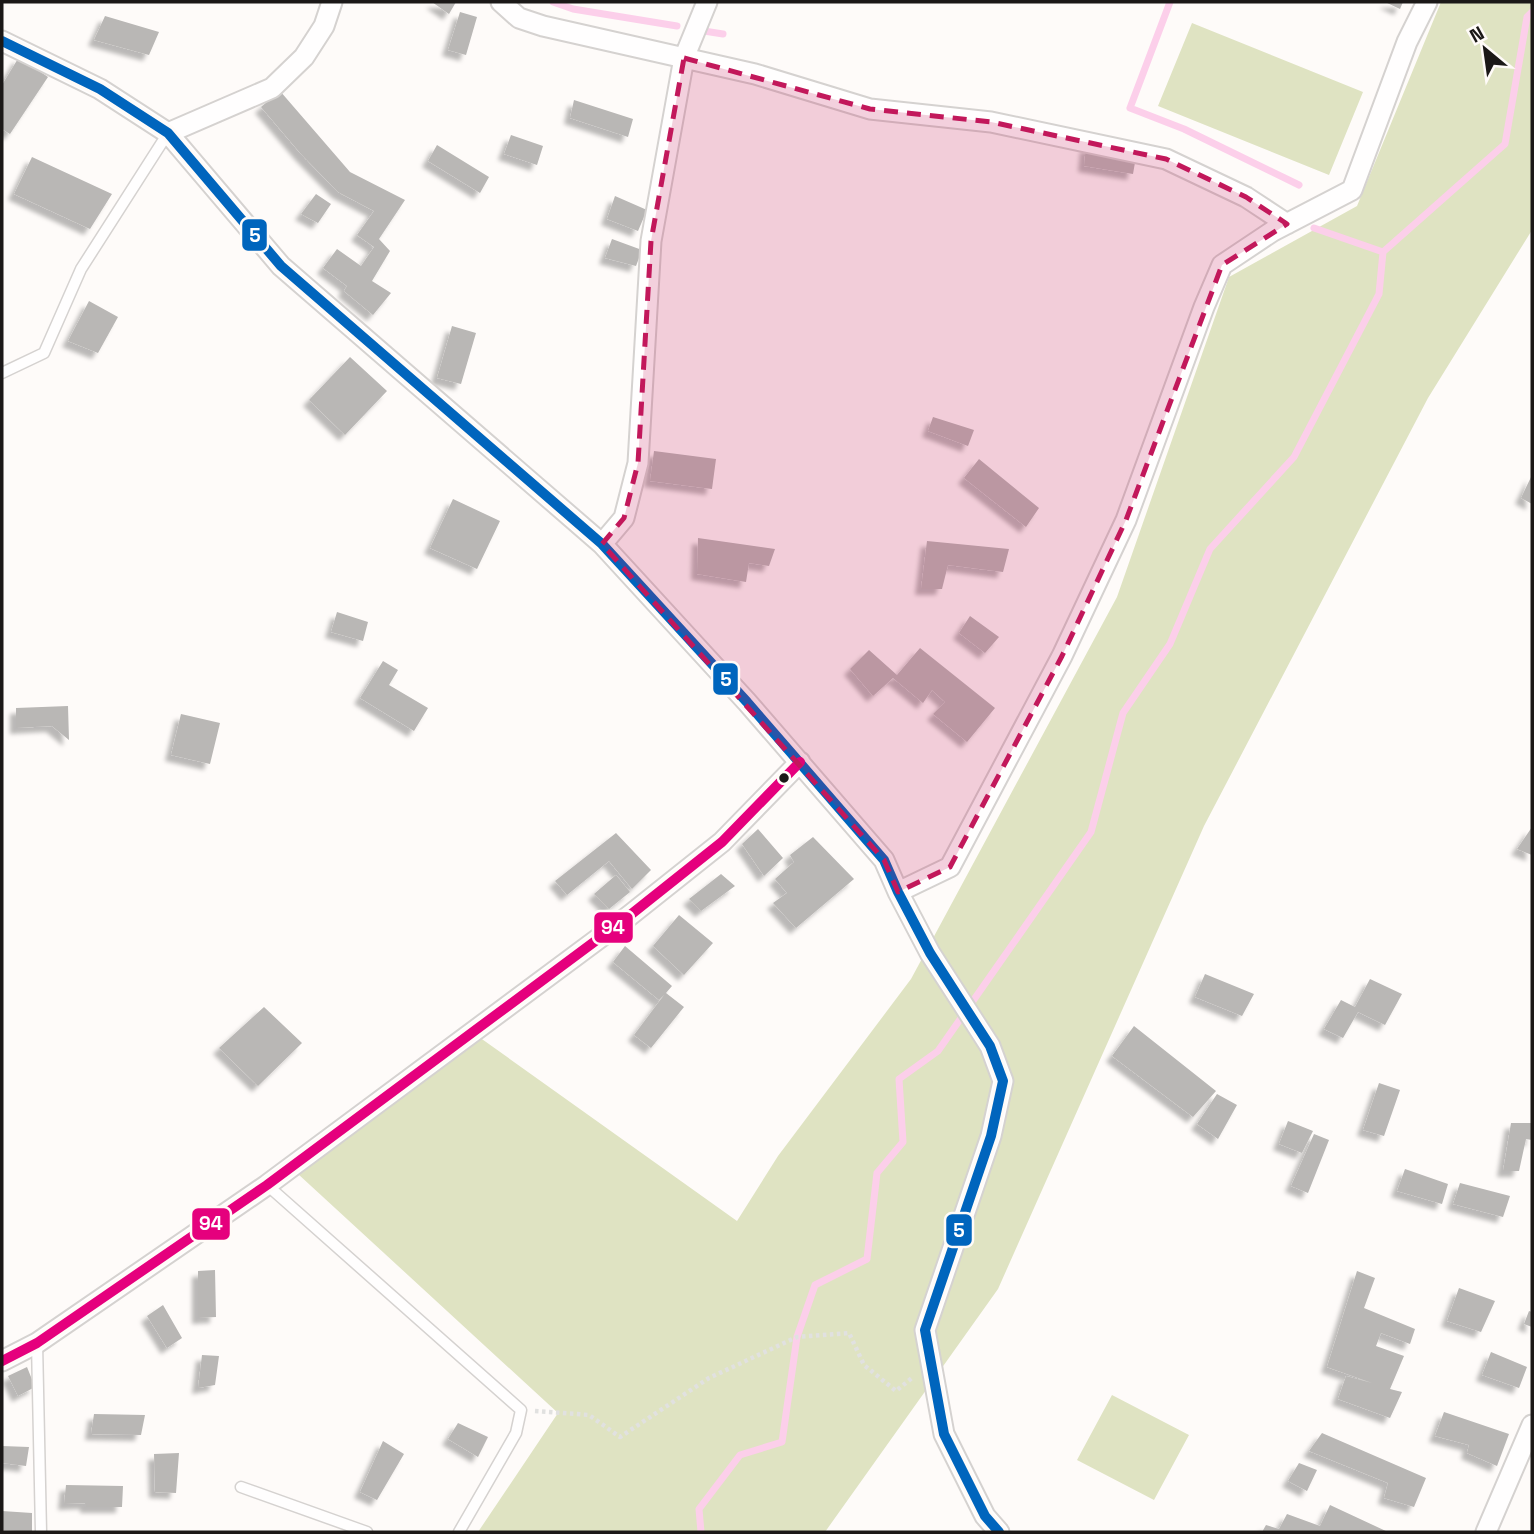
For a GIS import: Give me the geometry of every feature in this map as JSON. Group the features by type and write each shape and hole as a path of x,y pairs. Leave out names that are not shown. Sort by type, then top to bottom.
{"street":[{"path":"167,133 272,88 304,57 324,26 332,2"},
{"path":"501,2 519,18 543,26 755,74 870,109 991,122 1166,159 1246,197 1287,224"},
{"path":"602,544 624,518 638,463 651,241 684,58 707,2"},
{"path":"898,892 950,867 1055,667 1126,520 1203,307 1222,265 1287,224 1352,190 1407,42 1427,2"},
{"path":"2,41 100,89 167,133 281,267 602,544 800,762 884,860 930,953 990,1046 1003,1081 990,1136 925,1330 944,1434 985,1517 999,1532"},
{"path":"2,1361 37,1343 267,1185 640,908 722,842 800,762"},
{"path":"1486,1532 1532,1425"}],"lane":[{"path":"2,373 44,353 82,269 167,133"},
{"path":"267,1185 521,1410 516,1433 459,1532"},
{"path":"37,1343 41,1532"},
{"path":"241,1487 367,1532"}],"path":[{"path":"521,1410 589,1415 620,1437 709,1377 797,1337 849,1333 864,1365 895,1391 931,1363"}],"highlighted area":[{"path":"684,58 870,109 991,122 1166,159 1246,197 1287,224 1222,265 1126,520 1062,656 950,867 898,892 884,860 602,544 624,518 638,463 651,241"}],"green space":[{"path":"1441,2 1532,2 1532,230 1428,398 1204,826 998,1289 825,1532 478,1532 558,1413 298,1174 479,1037 737,1221 778,1156 911,979 1117,597 1229,277 1357,206"},
{"path":"1192,23 1363,92 1329,175 1158,106"},
{"path":"1112,1395 1189,1435 1154,1500 1077,1460"}],"building":[{"path":"432,2 456,2 449,14"},
{"path":"1385,2 1403,2 1400,9"},
{"path":"460,12 477,17 466,55 448,50"},
{"path":"105,16 159,32 149,55 94,40"},
{"path":"19,57 48,77 10,134 2,129 2,85"},
{"path":"280,91 350,172 405,200 379,239 390,251 372,281 391,293 373,315 344,291 347,286 323,268 337,249 361,266 374,247 357,235 374,211 338,192 261,107"},
{"path":"574,100 633,119 628,137 570,118"},
{"path":"511,135 543,146 537,165 504,154"},
{"path":"437,145 489,177 480,193 428,161"},
{"path":"1086,146 1137,151 1133,174 1084,166"},
{"path":"32,157 112,194 90,229 14,194"},
{"path":"316,194 331,204 318,223 301,214"},
{"path":"615,196 647,210 638,231 607,219"},
{"path":"612,239 642,250 636,266 605,258"},
{"path":"89,301 118,317 98,353 68,341"},
{"path":"452,326 476,333 461,384 437,378"},
{"path":"350,357 387,391 345,435 309,400"},
{"path":"933,417 974,430 968,446 928,431"},
{"path":"654,451 716,459 712,489 650,481"},
{"path":"979,459 1039,508 1026,527 964,478"},
{"path":"1532,475 1532,504 1521,498"},
{"path":"453,499 500,521 477,569 430,548"},
{"path":"698,538 775,549 769,566 749,563 746,582 697,574"},
{"path":"927,541 1009,549 1003,572 948,565 942,589 921,589"},
{"path":"337,612 368,622 363,641 331,632"},
{"path":"970,616 999,637 985,653 959,633"},
{"path":"920,648 995,708 967,742 933,714 945,702 932,690 923,703 893,678 873,696 850,669 869,650 897,675"},
{"path":"383,661 398,670 389,685 428,708 414,731 360,698"},
{"path":"68,706 69,740 52,726 16,728 16,708"},
{"path":"181,714 220,723 210,764 171,755"},
{"path":"1532,827 1532,855 1517,849"},
{"path":"758,829 783,858 764,876 742,844"},
{"path":"616,833 651,870 632,889 609,861 567,895 555,881"},
{"path":"813,837 854,879 796,928 773,903 787,893 775,879 794,862 790,855"},
{"path":"721,874 735,886 701,911 689,899"},
{"path":"616,875 630,892 609,909 594,894"},
{"path":"679,915 713,943 684,975 653,946"},
{"path":"625,946 672,986 666,993 684,1007 651,1048 634,1035 664,995 659,1000 613,962"},
{"path":"1205,974 1254,994 1242,1016 1195,997"},
{"path":"1370,979 1402,994 1385,1025 1358,1012 1343,1038 1324,1029 1341,1000 1355,1007"},
{"path":"264,1007 302,1043 258,1086 219,1048"},
{"path":"1134,1026 1216,1091 1193,1117 1112,1056"},
{"path":"1379,1083 1400,1090 1384,1136 1363,1130"},
{"path":"1217,1094 1237,1105 1218,1139 1197,1124"},
{"path":"1288,1121 1313,1131 1302,1153 1279,1144"},
{"path":"1511,1123 1532,1123 1532,1140 1526,1139 1519,1171 1503,1171"},
{"path":"1314,1134 1329,1140 1308,1193 1291,1186"},
{"path":"1405,1169 1448,1184 1442,1204 1397,1191"},
{"path":"1460,1183 1510,1196 1503,1217 1453,1204"},
{"path":"215,1270 216,1317 198,1318 198,1271"},
{"path":"1357,1271 1375,1278 1364,1308 1415,1329 1410,1344 1381,1333 1376,1346 1404,1356 1390,1389 1402,1392 1390,1418 1338,1399 1346,1376 1372,1383 1327,1367"},
{"path":"1459,1288 1495,1301 1481,1332 1447,1321"},
{"path":"163,1305 182,1338 167,1348 147,1316"},
{"path":"1529,1311 1532,1312 1532,1327 1524,1324"},
{"path":"1491,1352 1527,1367 1519,1388 1482,1375"},
{"path":"202,1355 219,1356 215,1385 198,1388"},
{"path":"27,1367 35,1387 18,1396 8,1376"},
{"path":"1444,1412 1509,1434 1497,1466 1467,1453 1469,1445 1435,1436"},
{"path":"94,1414 145,1415 141,1435 91,1434"},
{"path":"458,1423 488,1437 478,1457 448,1439"},
{"path":"1322,1433 1426,1478 1414,1507 1384,1498 1388,1483 1309,1451"},
{"path":"383,1441 404,1454 377,1500 360,1492"},
{"path":"2,1446 29,1447 26,1466 2,1463"},
{"path":"179,1453 176,1493 155,1492 154,1454"},
{"path":"1299,1463 1317,1470 1307,1491 1288,1481"},
{"path":"66,1485 123,1486 122,1507 86,1507 86,1503 64,1504"},
{"path":"1330,1505 1388,1532 1262,1532 1266,1525 1279,1529 1287,1514 1320,1526"},
{"path":"2,1511 32,1513 32,1532 2,1530"}],"waterway":[{"path":"553,2 573,9 677,26"},
{"path":"1170,2 1130,108 1184,129 1299,185"},
{"path":"701,1532 699,1509 740,1455 782,1442 797,1337 815,1285 867,1259 877,1173 903,1142 899,1079 938,1051 1091,832 1123,713 1170,644 1210,549 1294,457 1379,294 1383,252 1505,144 1527,17 1532,12"},
{"path":"704,31 723,34"},
{"path":"1314,228 1383,252"}],"transit line":[{"name":"5","path":"2,41 100,89 168,133 281,266 602,544 747,702 884,860 930,953 990,1046 1003,1081 991,1136 925,1330 944,1434 985,1516 999,1532"},
{"name":"94","path":"2,1361 37,1343 267,1185 629,916 722,842 800,762"}]}
